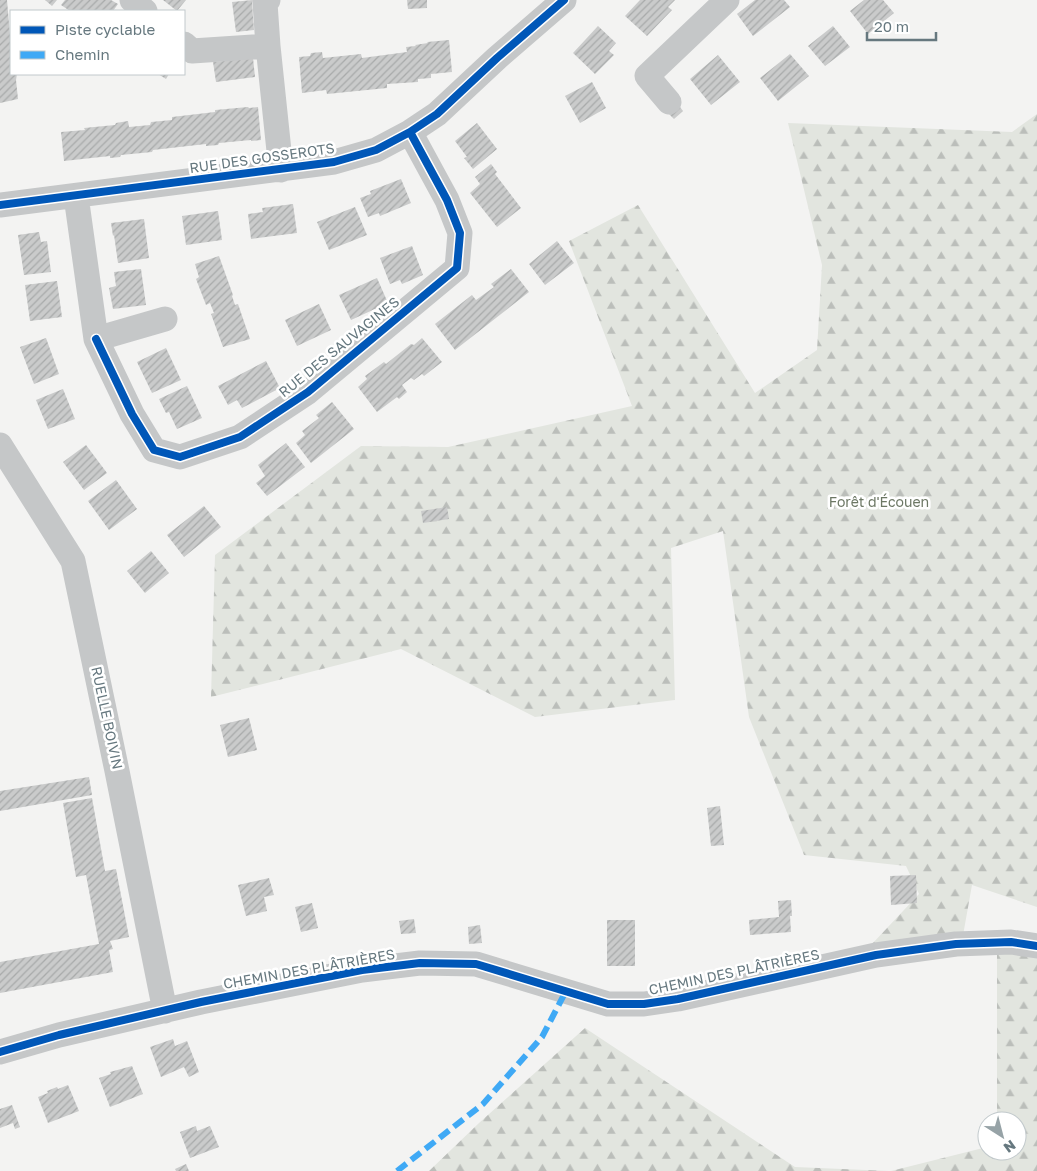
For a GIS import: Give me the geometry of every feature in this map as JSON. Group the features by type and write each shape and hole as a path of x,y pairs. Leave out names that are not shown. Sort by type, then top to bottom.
{"street":[{"path":"132,0 144,10"},
{"path":"268,0 265,3 268,46 281,170"},
{"name":"RUE DES GOSSEROTS","path":"0,205 281,170 334,162 376,150 410,132 436,114 564,0"},
{"path":"669,102 647,76 727,0"},
{"path":"185,45 192,51 268,46"},
{"name":"RUE DES SAUVAGINES","path":"76,196 96,339 132,414 154,450 180,457 248,432 308,392 457,268 460,233 447,200 410,132"},
{"path":"96,339 166,319"},
{"name":"RUELLE BOIVIN","path":"0,445 73,561 118,771 165,1010"},
{"name":"CHEMIN DES PLÂTRIÈRES","path":"0,1052 59,1035 201,1002 362,970 420,963 476,964 608,1004 644,1004 678,999 876,955 956,944 1011,942 1037,946"}],"green space":[{"name":"Forêt d'Écouen","path":"1037,114 1037,907 972,885 962,941 872,944 919,894 906,866 804,855 749,717 723,531 671,548 675,700 535,717 401,649 211,697 215,555 361,446 448,447 632,406 569,241 638,205 755,393 817,350 822,265 788,123 1012,132"},
{"path":"997,946 1037,955 1037,1171 891,1171 977,1150 977,1161 1027,1161 1027,1111 997,1111"},
{"path":"585,1028 795,1167 889,1171 429,1171 479,1123"}],"building":[{"path":"0,0 7,0 10,35 10,75 17,75 18,99 0,103"},
{"path":"45,0 57,0 52,6"},
{"path":"65,0 111,0 118,4 114,10 68,10 61,5"},
{"path":"163,0 186,0 176,10"},
{"path":"253,0 254,30 236,32 232,2"},
{"path":"407,0 427,0 427,8 408,9"},
{"path":"640,0 675,0 668,7 672,10 647,36 625,16"},
{"path":"755,0 784,0 790,7 753,36 737,14"},
{"path":"864,0 883,0 894,13 868,34 850,11"},
{"path":"598,26 616,43 609,51 614,55 595,74 573,53"},
{"path":"833,26 850,47 825,66 808,46"},
{"path":"449,40 452,72 431,74 431,78 418,79 418,82 387,84 387,88 327,94 326,90 302,93 299,57 322,52 323,58 361,54 362,58 407,52 406,47 427,42"},
{"path":"790,54 809,76 778,101 760,78"},
{"path":"718,55 740,82 711,105 690,79"},
{"path":"253,58 255,77 216,82 213,62"},
{"path":"160,75 168,75 166,79"},
{"path":"592,82 606,108 580,123 565,96"},
{"path":"677,103 683,111 674,119 667,112"},
{"path":"258,107 261,140 153,150 152,152 121,155 120,157 110,158 110,156 64,161 61,132 85,130 84,128 115,125 116,123 128,121 129,127 150,125 151,122 172,120 172,117"},
{"path":"477,123 497,149 473,169 464,158 467,157 455,141"},
{"path":"491,164 497,172 495,174 521,208 497,227 470,193 480,184 475,177"},
{"path":"401,179 411,203 380,216 379,213 368,217 360,198 371,194 370,191"},
{"path":"293,204 297,233 251,239 248,214 263,212 262,208"},
{"path":"355,207 367,235 329,250 317,222"},
{"path":"218,211 222,240 186,245 182,216"},
{"path":"144,219 149,258 118,263 111,223"},
{"path":"39,232 41,242 47,241 51,272 24,275 18,235"},
{"path":"557,241 574,263 545,285 529,264"},
{"path":"412,246 423,275 402,284 400,280 390,284 380,258"},
{"path":"219,256 235,305 238,304 250,339 223,347 211,314 214,313 210,303 206,305 196,279 199,277 195,264"},
{"path":"141,269 146,305 113,309 109,288 116,286 114,272"},
{"path":"511,269 529,292 455,350 435,324 472,295 476,300 494,287 491,284"},
{"path":"377,278 388,303 351,320 339,295"},
{"path":"57,281 62,317 30,321 25,285"},
{"path":"319,304 331,330 297,346 285,320"},
{"path":"46,338 59,374 34,384 20,347"},
{"path":"422,338 442,362 424,376 422,374 414,380 411,378 402,385 407,392 377,412 358,387 367,379 365,376 384,362 386,364 411,344 414,345"},
{"path":"166,348 181,380 152,393 137,362"},
{"path":"266,361 280,388 242,408 237,400 228,405 218,386"},
{"path":"187,386 202,418 177,429 169,412 166,413 159,399"},
{"path":"63,389 75,419 48,429 36,400"},
{"path":"332,402 354,429 311,463 296,443 305,435 302,431 319,418 316,415"},
{"path":"286,443 305,467 267,496 256,483 265,476 258,465"},
{"path":"86,445 107,473 84,490 63,462"},
{"path":"116,480 137,509 109,530 88,501"},
{"path":"204,506 221,527 184,557 167,535"},
{"path":"447,507 449,519 423,523 421,511"},
{"path":"151,551 169,573 145,593 127,571"},
{"path":"249,718 257,750 228,757 220,725"},
{"path":"89,777 92,795 0,811 0,791"},
{"path":"92,798 105,871 116,869 129,937 110,941 113,949 109,950 113,972 0,993 0,962 99,944 86,875 76,877 63,803"},
{"path":"720,806 724,845 711,846 707,808"},
{"path":"916,875 917,903 891,905 890,876"},
{"path":"269,878 274,895 264,897 267,911 246,916 238,885"},
{"path":"791,900 791,932 750,935 749,920 779,917 778,901"},
{"path":"312,903 318,928 301,932 295,907"},
{"path":"414,919 416,933 401,934 399,921"},
{"path":"607,920 635,920 635,966 607,966"},
{"path":"480,925 482,943 469,944 468,927"},
{"path":"173,1039 175,1046 187,1041 199,1072 189,1077 184,1067 161,1077 150,1047"},
{"path":"132,1066 143,1094 110,1107 99,1078 111,1074 110,1072"},
{"path":"68,1085 79,1111 48,1123 38,1097 57,1087 58,1089"},
{"path":"12,1105 20,1127 15,1129 13,1123 0,1128 0,1109"},
{"path":"196,1126 197,1131 210,1126 219,1147 190,1158 180,1132"},
{"path":"186,1164 189,1171 176,1171 175,1169"}],"marked path":[{"path":"397,1171 483,1104 542,1037 566,991"}],"cycle path":[{"path":"0,205 334,162 376,150 410,132 437,114 497,58 564,0"},
{"path":"96,339 132,414 154,450 180,457 240,437 308,392 457,268 460,233 447,200 410,132"},
{"path":"0,1052 59,1035 201,1002 362,970 420,963 476,964 608,1004 644,1004 678,999 876,955 956,944 1011,942 1037,946"}]}
